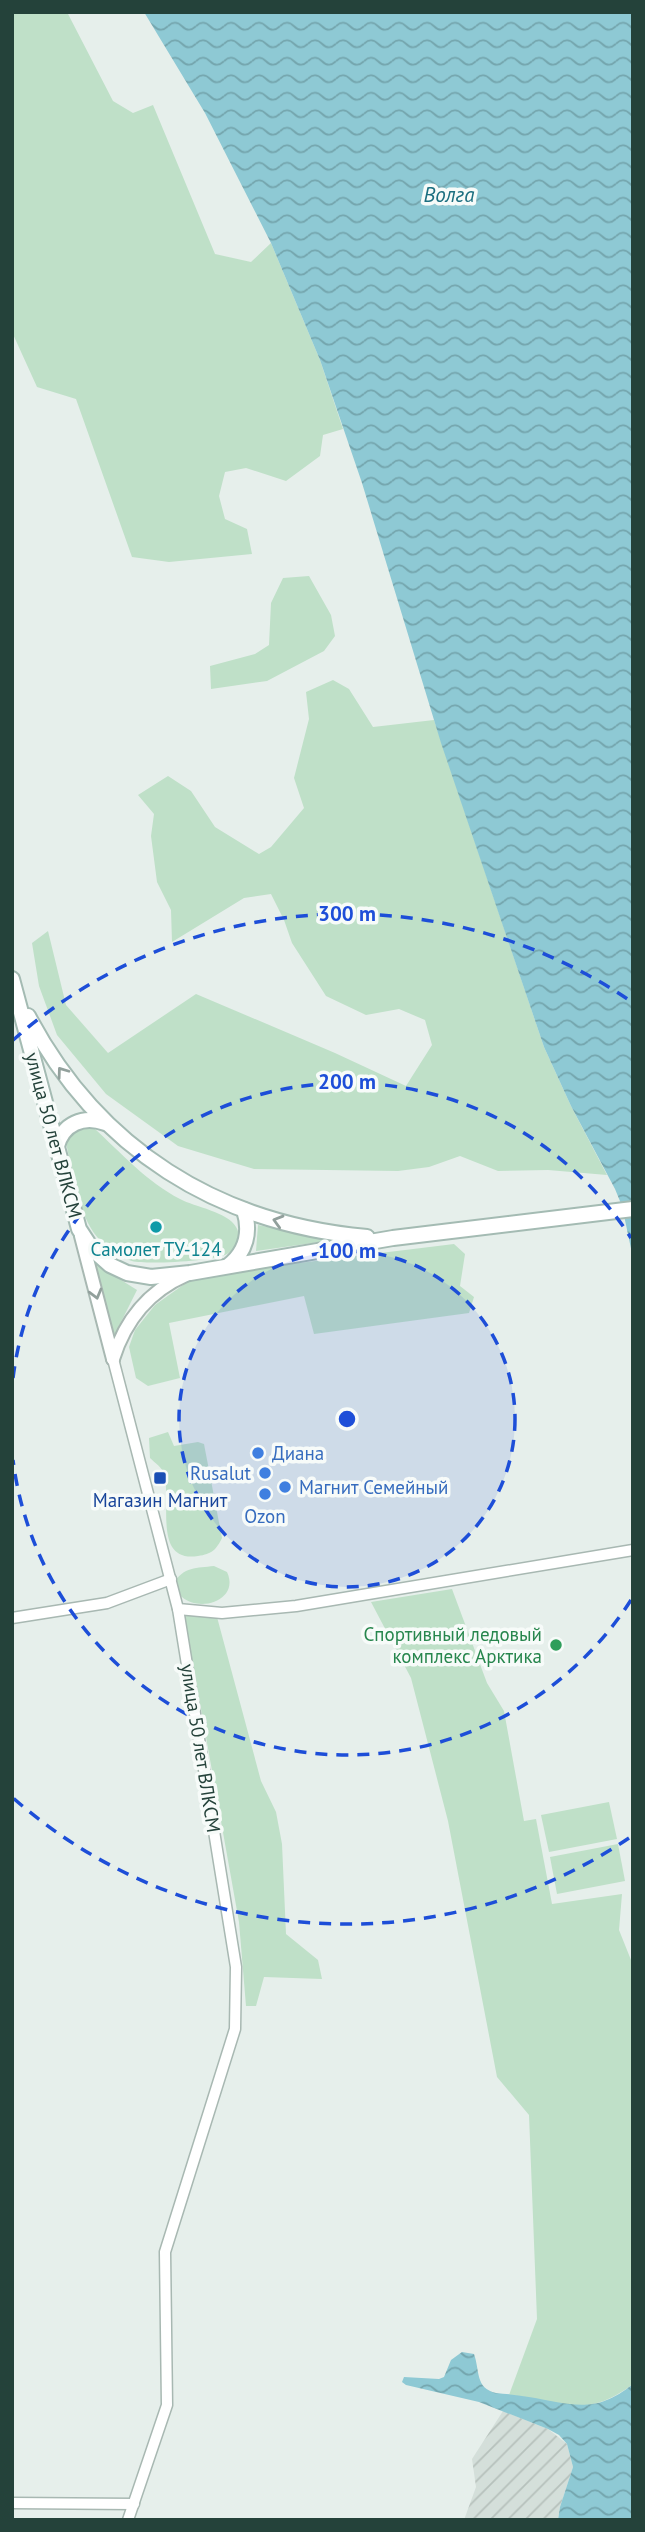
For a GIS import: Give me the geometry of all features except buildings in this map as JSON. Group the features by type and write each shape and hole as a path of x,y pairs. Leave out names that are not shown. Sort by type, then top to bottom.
{"main road":[{"path":"14,984 33,1026 54,1061 79,1094 106,1124 161,1168 201,1191 244,1210 317,1231 393,1238"},
{"name":"улица 50 лет ВЛКСМ","path":"14,984 79,1229"},
{"path":"57,1146 63,1132 76,1122 91,1120 106,1124"},
{"path":"79,1229 95,1253 122,1271 150,1277 190,1273 393,1238 633,1209"},
{"path":"228,1266 238,1257 246,1241 244,1210"}],"street":[{"name":"улица 50 лет ВЛКСМ","path":"79,1229 178,1609 236,1967 234,2029 165,2252 167,2405 128,2520"},
{"path":"113,1359 123,1334 138,1310 158,1291 190,1273"},
{"path":"178,1609 222,1613 296,1606 633,1550"},
{"path":"12,1618 107,1603 171,1579"},
{"path":"12,2503 134,2504"}],"shaded area":[{"path":"503,2411 548,2429 567,2444 573,2467 558,2520 464,2520 476,2487 472,2459"}],"green space":[{"path":"12,12 67,12 113,101 133,113 153,105 215,254 251,262 271,243 320,360 343,429 323,435 320,456 286,481 246,468 225,472 219,496 225,519 247,529 252,554 169,562 132,557 76,399 37,387 12,332"},
{"path":"309,576 331,615 335,636 324,651 267,681 211,689 210,666 255,654 269,645 271,603 283,578"},
{"path":"333,680 349,689 373,727 434,720 544,1047 607,1175 548,1170 498,1171 460,1156 429,1167 398,1171 254,1169 178,1146 106,1094 57,1035 39,986 32,943 48,931 66,1005 108,1053 196,994 406,1086 432,1045 425,1020 399,1009 366,1015 326,996 292,943 271,894 244,898 172,942 171,910 157,882 151,836 154,814 138,795 168,776 191,791 215,827 259,854 271,847 304,808 294,778 309,719 306,692"},
{"path":"82,1126 94,1128 168,1192 226,1217 236,1227 238,1234 233,1249 227,1254 209,1259 151,1263 127,1260 109,1249 98,1238 85,1217 74,1180 66,1143 72,1132"},
{"path":"258,1225 334,1240 256,1251"},
{"path":"454,1244 465,1254 460,1286 474,1297 469,1313 314,1334 304,1296 169,1323 180,1378 148,1386 136,1378 129,1347 135,1330 155,1305 190,1280 225,1272"},
{"path":"94,1263 137,1290 114,1336"},
{"path":"168,1432 174,1446 198,1442 204,1444 222,1538 207,1554 184,1556 174,1550 169,1540 164,1474 150,1458 149,1438"},
{"path":"214,1566 227,1572 230,1582 223,1596 208,1604 198,1604 179,1594 174,1583 182,1574 191,1569"},
{"path":"452,1589 487,1683 504,1711 524,1821 536,1819 552,1904 622,1894 619,1930 633,1965 633,2384 616,2395 586,2405 509,2395 537,2319 529,2115 497,2077 448,1821 411,1678 371,1602"},
{"path":"184,1614 217,1617 261,1781 276,1812 282,1844 286,1934 318,1960 322,1979 264,1977 256,2006 246,2006 239,1922"},
{"path":"609,1802 617,1839 549,1852 541,1815"},
{"path":"618,1844 625,1881 557,1894 550,1857"}],"water":[{"name":"Волга","path":"144,12 633,12 633,1258 622,1206 615,1189 571,1106 544,1047 441,743 362,483 320,360 271,243 205,113"},
{"path":"462,2352 474,2354 481,2383 489,2391 496,2393 583,2405 607,2400 633,2384 633,2520 558,2520 573,2467 567,2444 559,2435 479,2402 402,2382 404,2377 444,2377 451,2360"}],"place":[{"name":"Самолет ТУ-124","path":"156,1227"},
{"name":"Диана","path":"258,1453"},
{"name":"Rusalut","path":"265,1473"},
{"name":"Магазин Магнит","path":"160,1478"},
{"name":"Магнит Семейный","path":"285,1487"},
{"name":"Ozon","path":"265,1494"},
{"name":"Спортивный ледовый комплекс Арктика","path":"556,1645"}]}
